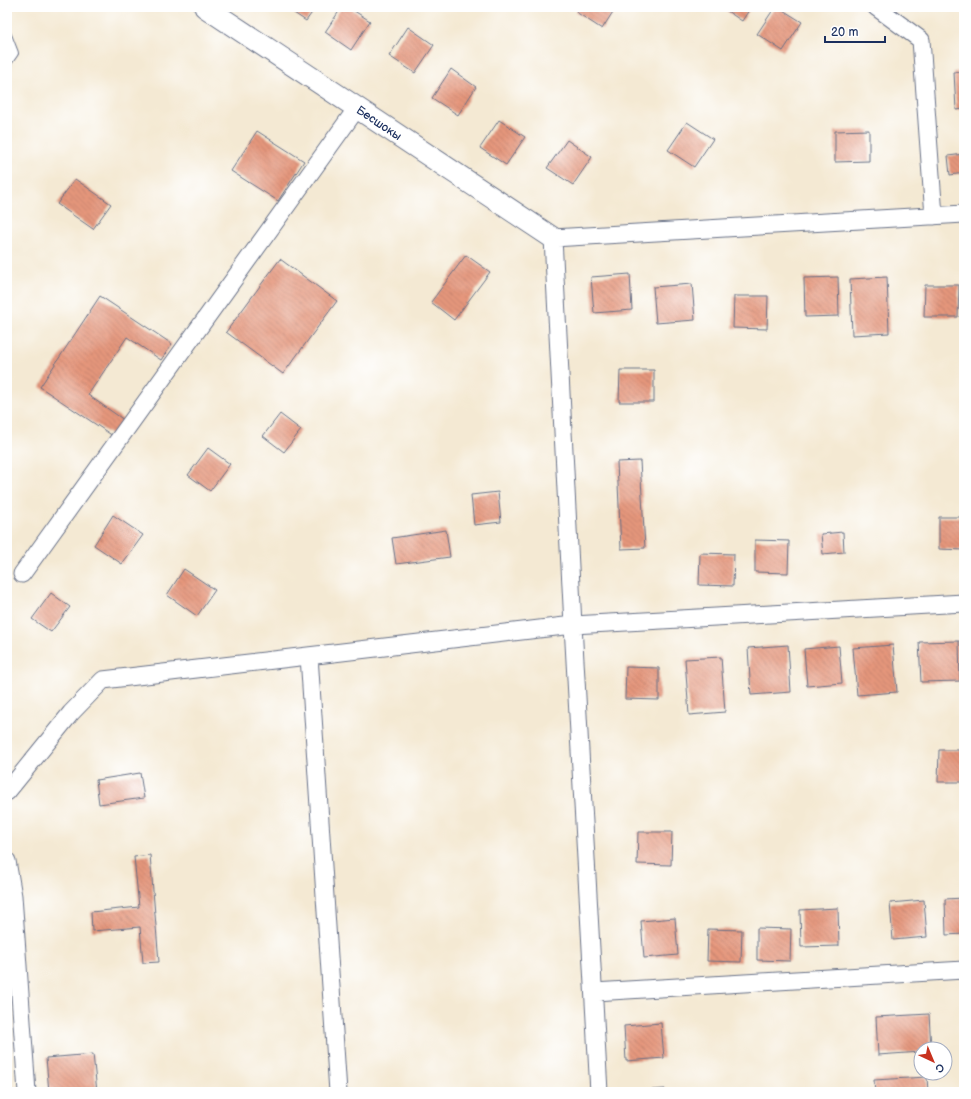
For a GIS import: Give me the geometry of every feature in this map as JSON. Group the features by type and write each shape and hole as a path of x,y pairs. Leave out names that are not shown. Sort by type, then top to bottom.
{"street":[{"name":"Бесшокы","path":"205,7 553,238"},
{"path":"876,7 921,40 934,216"},
{"path":"22,574 357,108"},
{"path":"599,1092 553,238 964,214"},
{"path":"7,792 71,713 103,680 573,625 964,603"},
{"path":"309,656 338,1092"},
{"path":"7,861 13,896 27,1092"},
{"path":"594,992 964,970"}],"lane":[{"path":"7,35 14,53 7,63"}],"building":[{"path":"285,7 316,7 306,21"},
{"path":"342,7 348,7 370,21 351,50 325,32"},
{"path":"579,7 616,7 602,29 576,12"},
{"path":"721,7 751,7 742,21"},
{"path":"775,7 778,7 802,22 783,51 757,34"},
{"path":"408,27 434,45 415,73 389,56"},
{"path":"451,69 476,87 458,115 432,98"},
{"path":"964,71 964,109 956,110 954,72"},
{"path":"499,120 525,137 506,165 480,148"},
{"path":"687,122 713,139 694,167 668,150"},
{"path":"869,130 869,161 835,162 835,131"},
{"path":"257,131 304,161 278,201 231,171"},
{"path":"567,140 592,157 573,185 547,168"},
{"path":"964,154 964,173 950,175 948,156"},
{"path":"75,179 111,204 93,229 57,204"},
{"path":"466,255 490,272 454,320 431,302"},
{"path":"280,259 337,301 283,374 226,332"},
{"path":"630,274 632,310 594,313 591,277"},
{"path":"838,277 839,316 805,317 804,278"},
{"path":"887,277 889,333 852,335 850,279"},
{"path":"692,284 695,320 656,323 653,287"},
{"path":"925,285 959,285 958,317 924,317"},
{"path":"100,296 172,344 161,360 127,337 88,395 124,420 113,436 40,387"},
{"path":"734,296 768,296 767,329 733,328"},
{"path":"620,370 654,370 654,402 619,402"},
{"path":"280,414 301,430 284,452 263,436"},
{"path":"208,448 230,464 210,491 188,475"},
{"path":"640,461 645,548 621,549 617,462"},
{"path":"498,492 501,522 474,525 471,495"},
{"path":"113,515 143,535 122,564 94,545"},
{"path":"939,517 964,517 964,550 939,549"},
{"path":"446,530 450,557 396,564 392,538"},
{"path":"843,532 844,552 823,554 821,534"},
{"path":"755,540 789,541 788,573 755,572"},
{"path":"700,553 734,554 733,586 699,585"},
{"path":"184,569 215,590 197,616 167,595"},
{"path":"51,593 70,607 51,632 32,619"},
{"path":"959,641 960,681 921,682 919,642"},
{"path":"788,645 791,692 751,695 748,648"},
{"path":"893,645 897,692 857,695 853,648"},
{"path":"839,646 842,683 807,686 804,649"},
{"path":"721,657 725,712 689,715 685,659"},
{"path":"626,667 659,668 659,700 625,699"},
{"path":"939,750 964,750 964,782 938,782"},
{"path":"140,773 144,798 99,804 96,780"},
{"path":"638,832 672,832 671,865 637,864"},
{"path":"150,855 159,962 143,963 140,927 92,931 91,912 139,907 134,857"},
{"path":"964,898 964,934 946,935 945,899"},
{"path":"924,900 927,937 893,940 890,903"},
{"path":"838,908 839,946 801,947 800,910"},
{"path":"675,918 678,955 644,958 641,921"},
{"path":"757,928 791,929 790,961 757,960"},
{"path":"708,929 742,930 741,962 707,961"},
{"path":"929,1014 931,1041 913,1041 913,1053 878,1055 876,1017"},
{"path":"661,1023 664,1058 626,1061 624,1026"},
{"path":"93,1054 97,1092 49,1092 46,1058"},
{"path":"913,1078 913,1081 927,1081 928,1092 875,1092 874,1080"},
{"path":"665,1089 665,1092 635,1092 635,1091"}]}
